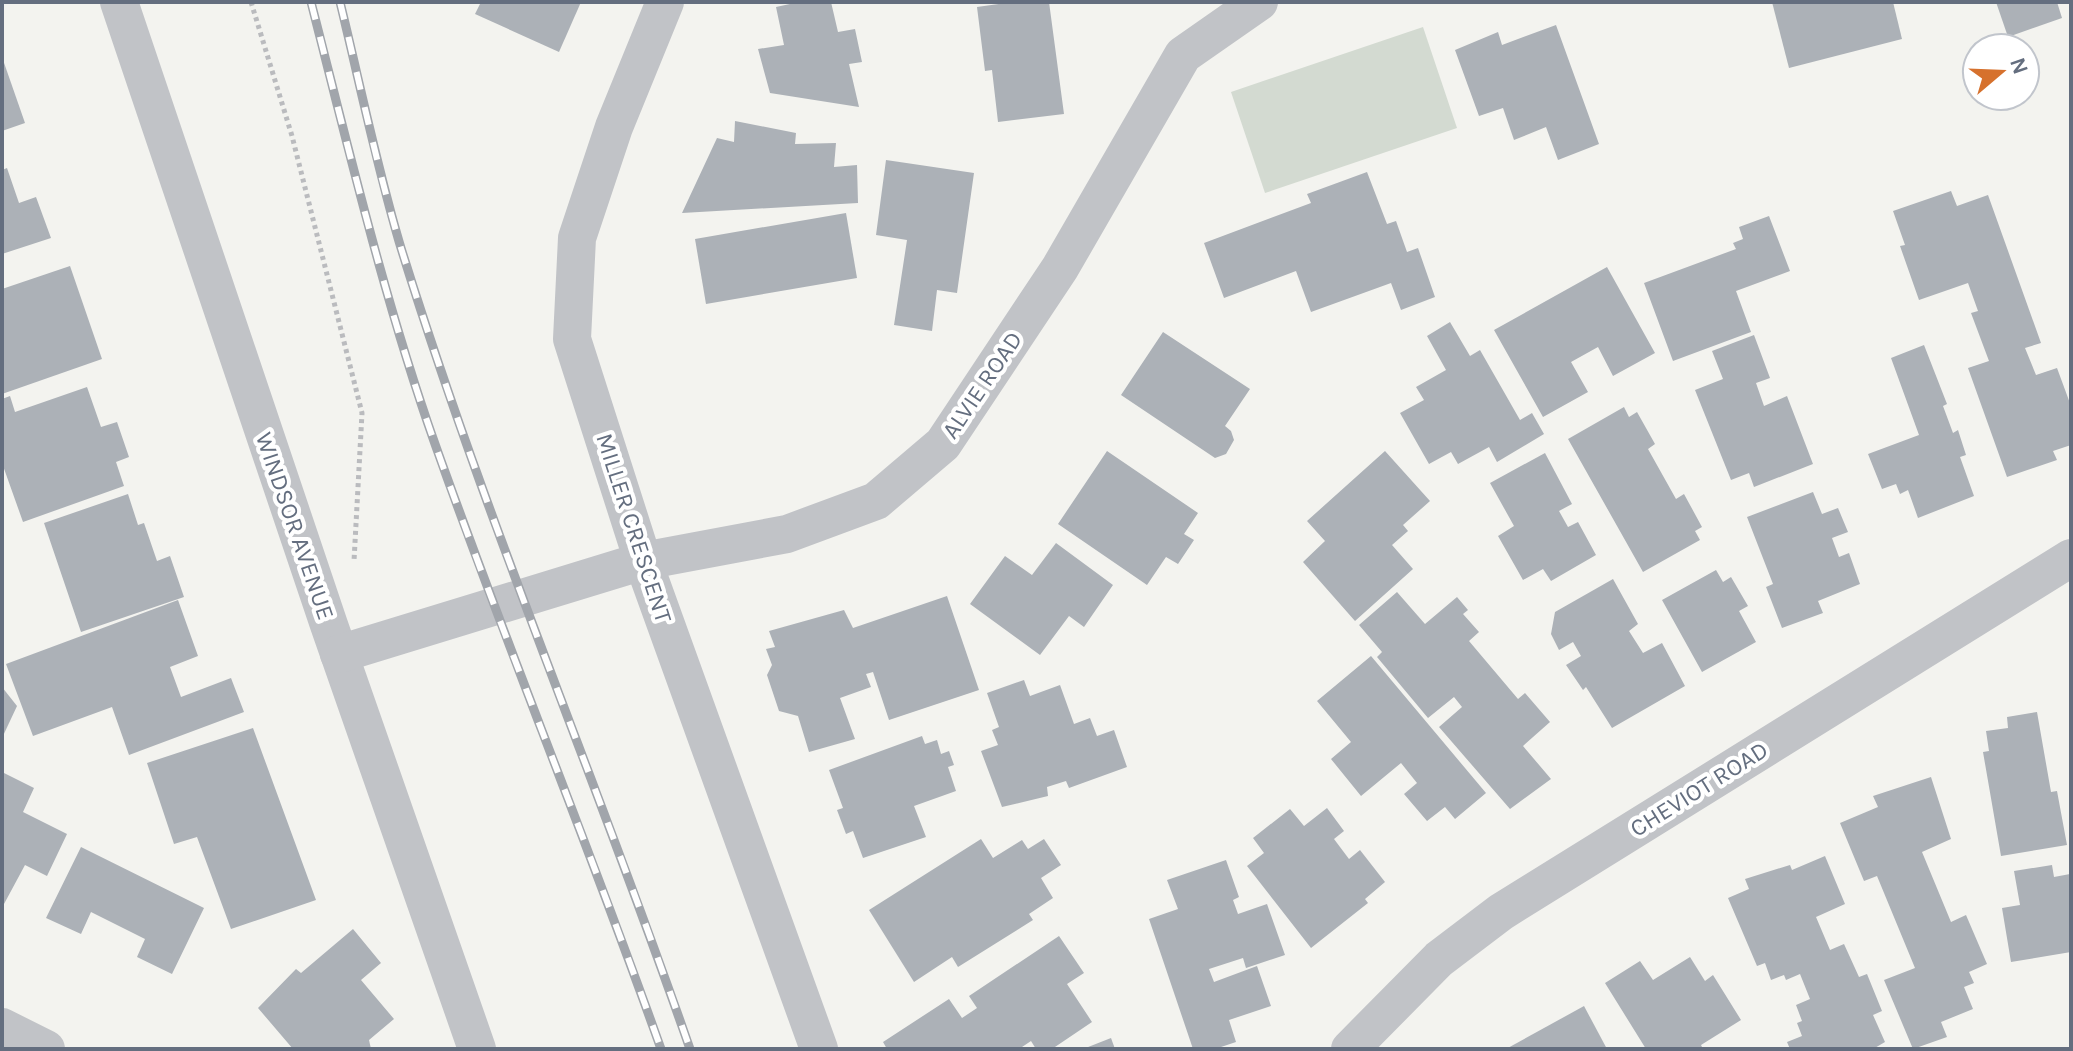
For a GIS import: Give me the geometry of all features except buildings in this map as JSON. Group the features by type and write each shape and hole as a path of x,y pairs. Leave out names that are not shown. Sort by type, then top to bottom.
{"street":[{"name":"WINDSOR AVENUE","path":"119,2 339,654 477,1049"},
{"name":"MILLER CRESCENT","path":"665,2 614,127 577,238 572,339 643,561 819,1049"},
{"name":"ALVIE ROAD","path":"339,654 643,561 787,534 876,501 943,444 1060,268 1183,55 1259,2"},
{"name":"CHEVIOT ROAD","path":"1350,1049 1439,959 1501,912 2071,558"},
{"path":"2,1027 46,1049"}],"path":[{"path":"251,2 292,136 362,413 353,566"}],"shaded area":[{"path":"1423,27 1457,128 1265,193 1231,92"}],"railway":[{"path":"311,2 399,335 435,444 661,1049"},
{"path":"340,2 392,218 434,349 690,1049"}]}
